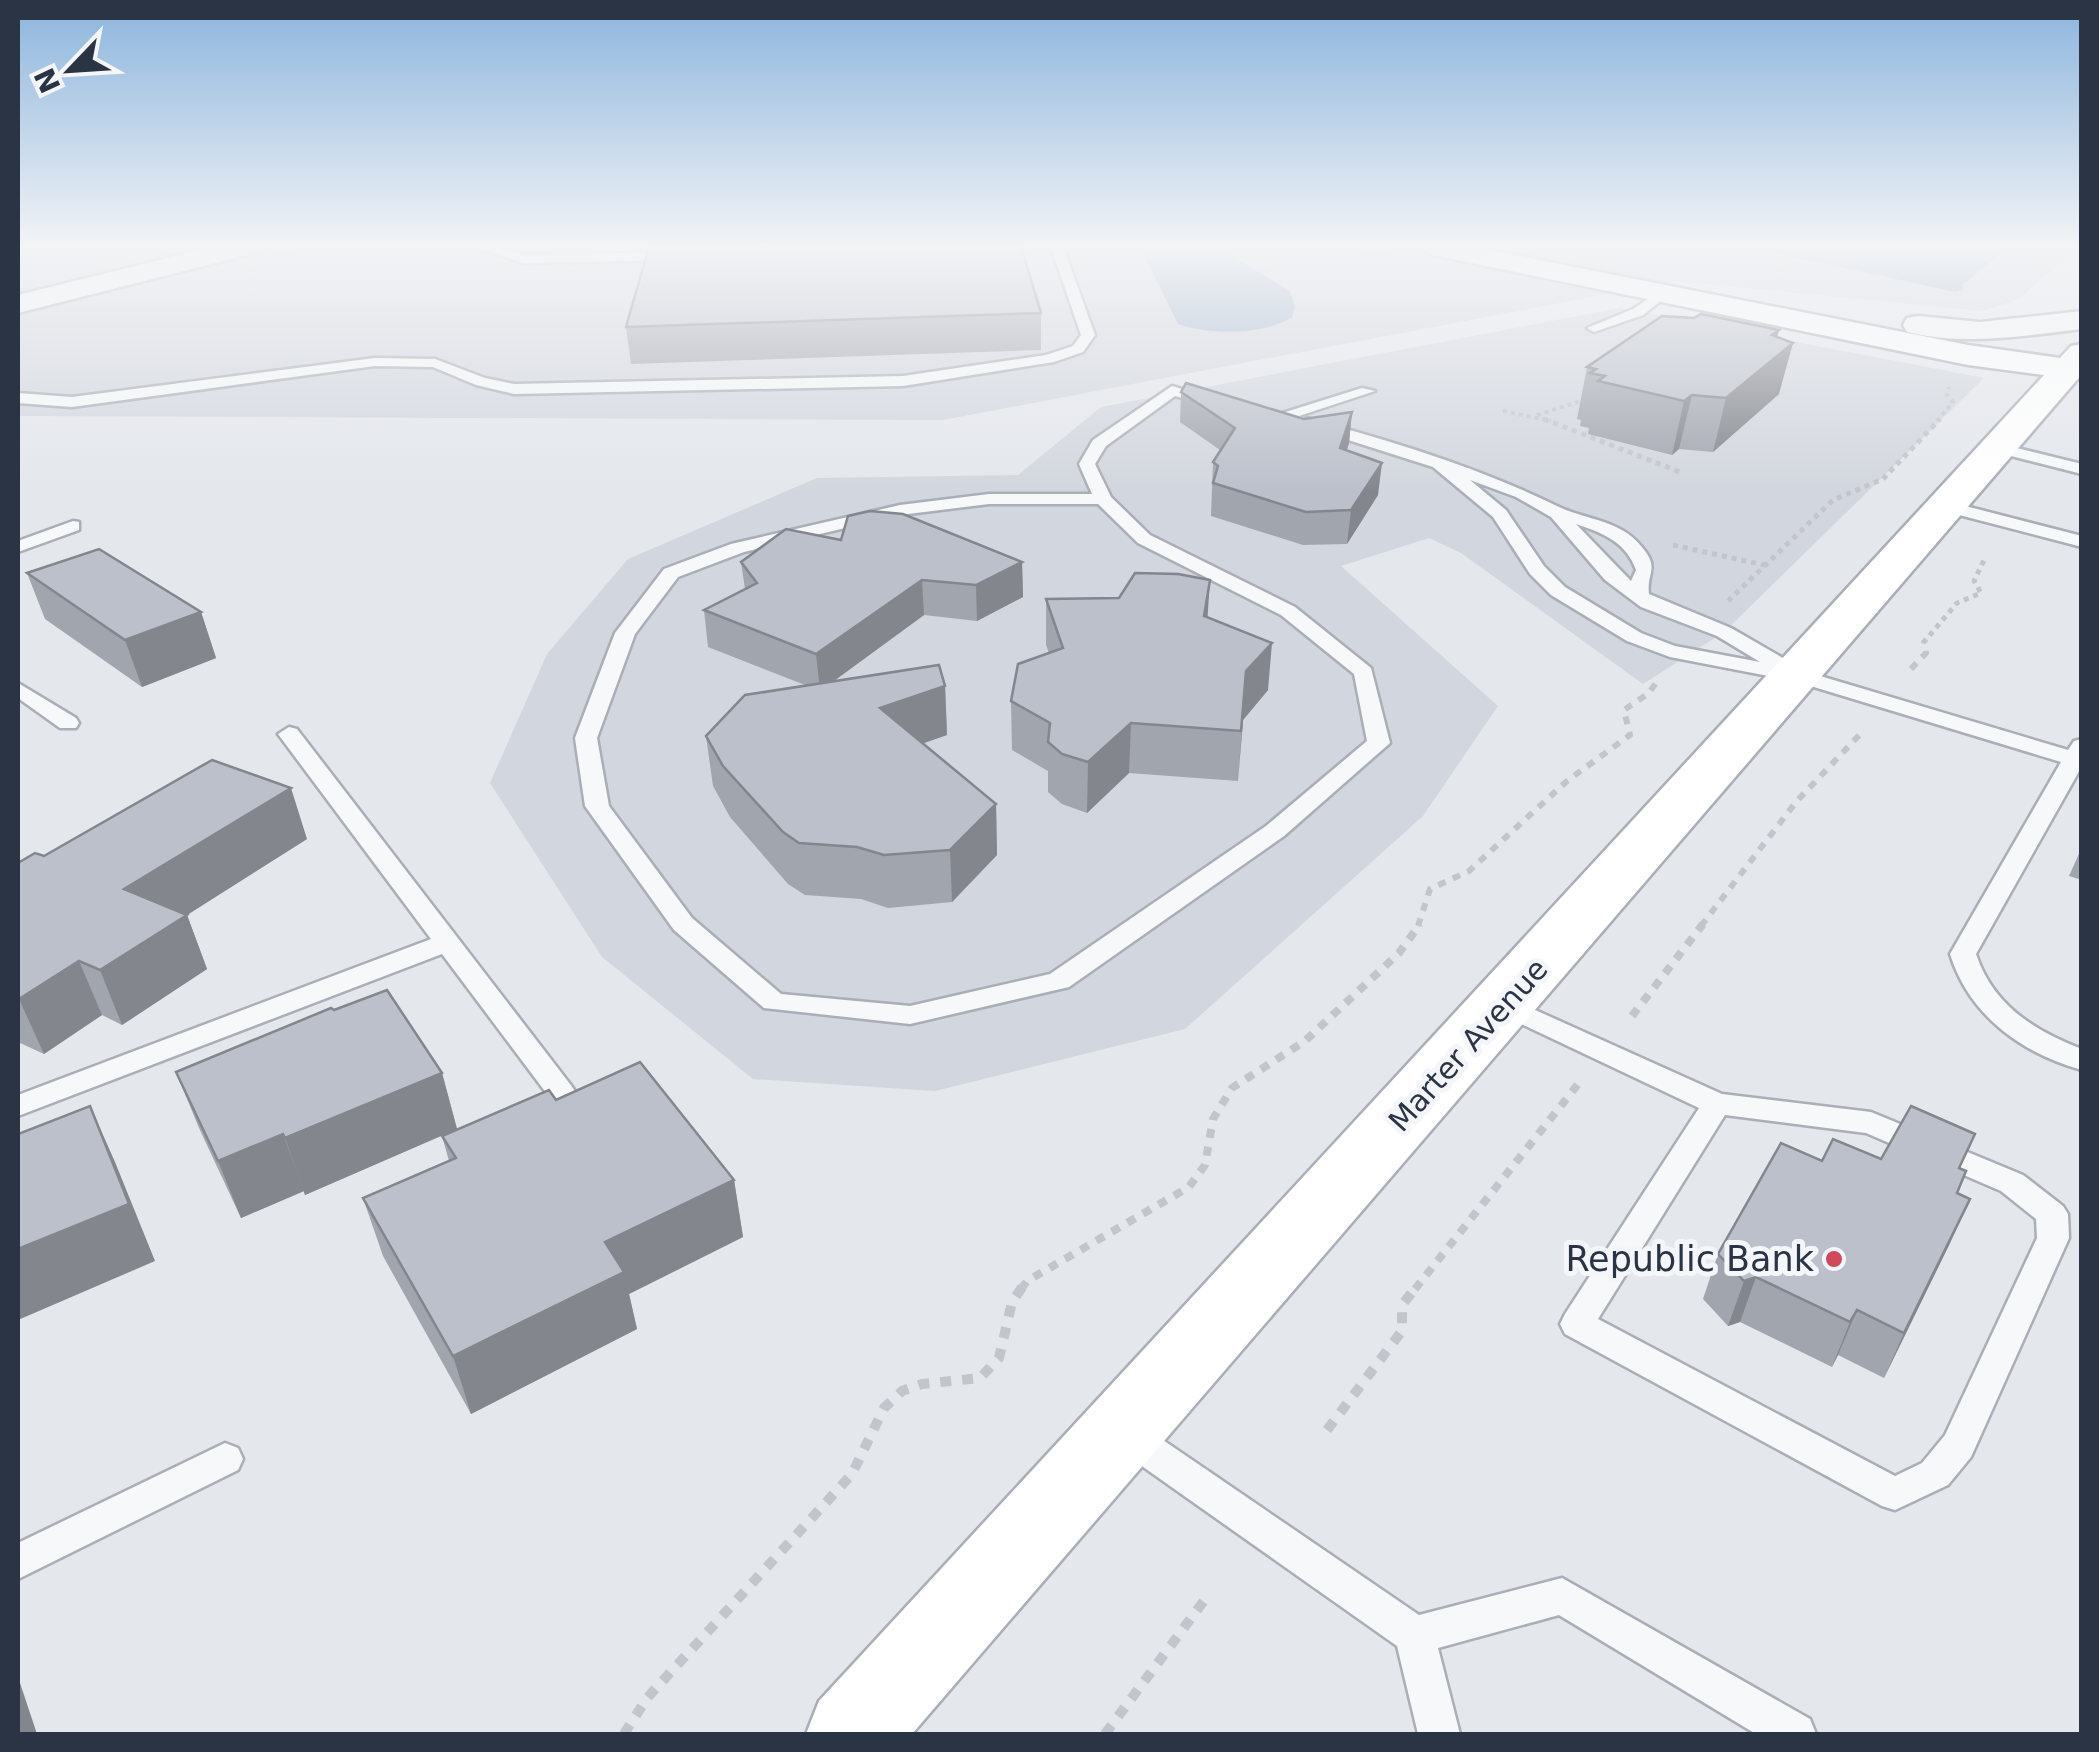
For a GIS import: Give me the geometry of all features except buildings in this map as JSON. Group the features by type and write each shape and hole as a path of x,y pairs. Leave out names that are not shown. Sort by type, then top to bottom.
{"main road":[{"path":"1838,329 1968,355 2074,361"},
{"name":"Marter Avenue","path":"852,1734 1798,676 2074,361"}],"street":[{"path":"1930,329 2074,361"},
{"path":"1947,329 1980,332 2008,329"}],"lane":[{"path":"18,398 72,402 375,362 435,363 451,372 514,389 903,381 1049,359 1078,349 1088,335 1086,329"},
{"path":"1103,498 988,499 900,510 738,548 671,573 625,633 586,738 596,806 683,924 774,1002 910,1015 1059,981 1275,830 1380,743 1364,672 1288,611 1144,539 1103,498 1087,464 1100,443 1172,391 1226,404"},
{"path":"1367,392 1272,414 1389,445 1508,486 1557,513 1600,526 1634,547 1646,570 1638,588 1640,598"},
{"path":"1997,448 2082,470"},
{"path":"1440,463 1500,514 1538,570 1588,612 1670,652 1798,676 2078,752 1963,954 1968,976 1983,1000 2009,1024 2044,1045 2082,1060"},
{"path":"1946,506 2082,542"},
{"path":"1557,513 1612,576 1640,598 1670,614 1724,632 1798,676"},
{"path":"18,547 73,526"},
{"path":"18,689 68,723"},
{"path":"290,734 560,1090"},
{"path":"18,1106 448,942"},
{"path":"1504,1004 1716,1104 1871,1123 2012,1183 2052,1214 2053,1238 1958,1446 1935,1474 1896,1494 1576,1324 1716,1104"},
{"path":"1122,1432 1414,1635 1439,1734"},
{"path":"18,1562 225,1459"},
{"path":"1414,1635 1562,1596 1795,1734"}],"path":[{"path":"1722,606 1824,508 1847,492 1883,478 1896,466 1948,410 1952,402 1946,390 1958,380"},
{"path":"1536,416 1587,398"},
{"path":"1503,411 1536,416 1680,472"},
{"path":"1910,668 1926,654 1924,640 1932,628 1957,603 1981,592 1974,581 1986,558"},
{"path":"624,1734 647,1698 852,1474 884,1408 902,1391 922,1384 980,1378 999,1358 1012,1302 1027,1281 1189,1187 1205,1165 1213,1118 1232,1088 1304,1041 1399,953 1417,930 1430,889 1469,871 1567,782 1630,735 1624,710 1650,693 1662,676"},
{"path":"1632,1016 1796,802 1864,730"},
{"path":"1327,1430 1402,1330 1402,1305 1579,1083"},
{"path":"1105,1734 1206,1598"}],"shaded area":[{"path":"18,329 1424,329 943,420 18,416"},
{"path":"1511,329 1728,329 1984,378 1724,632 1643,684 1461,553 1429,538 1341,566 1498,706 1423,816 1185,1029 935,1091 753,1079 602,957 490,783 547,654 628,559 817,478 1018,475 1101,407"}],"water":[{"path":"1199,329 1258,329 1236,331"}],"place":[{"name":"Republic Bank","path":"1834,1259"}]}
